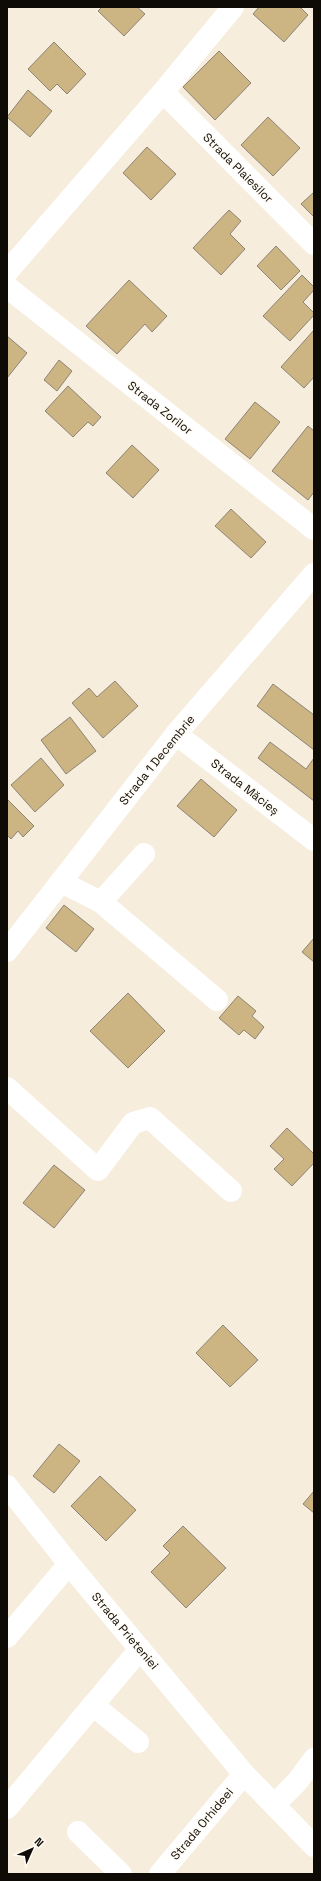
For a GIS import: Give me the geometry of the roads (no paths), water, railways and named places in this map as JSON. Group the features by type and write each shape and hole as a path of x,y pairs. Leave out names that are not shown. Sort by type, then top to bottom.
{"street":[{"path":"7,272 163,92 233,7"},
{"name":"Strada Plaiesilor","path":"163,92 314,244"},
{"name":"Strada Zorilor","path":"7,286 314,530"},
{"name":"Strada 1 Decembrie","path":"7,951 176,734 314,574"},
{"name":"Strada Măcieș","path":"176,734 314,840"},
{"path":"102,902 144,854"},
{"path":"61,882 102,902 217,1000"},
{"path":"7,1088 98,1170 133,1124 150,1118 231,1191"},
{"name":"Strada Prieteniei","path":"7,1486 69,1564 244,1774 275,1804 314,1846"},
{"path":"7,1637 69,1564"},
{"path":"7,1808 140,1649"},
{"path":"93,1705 138,1742"},
{"path":"275,1804 297,1782 314,1759"},
{"name":"Strada Orhideei","path":"160,1874 244,1774"},
{"path":"78,1832 121,1874"}]}
